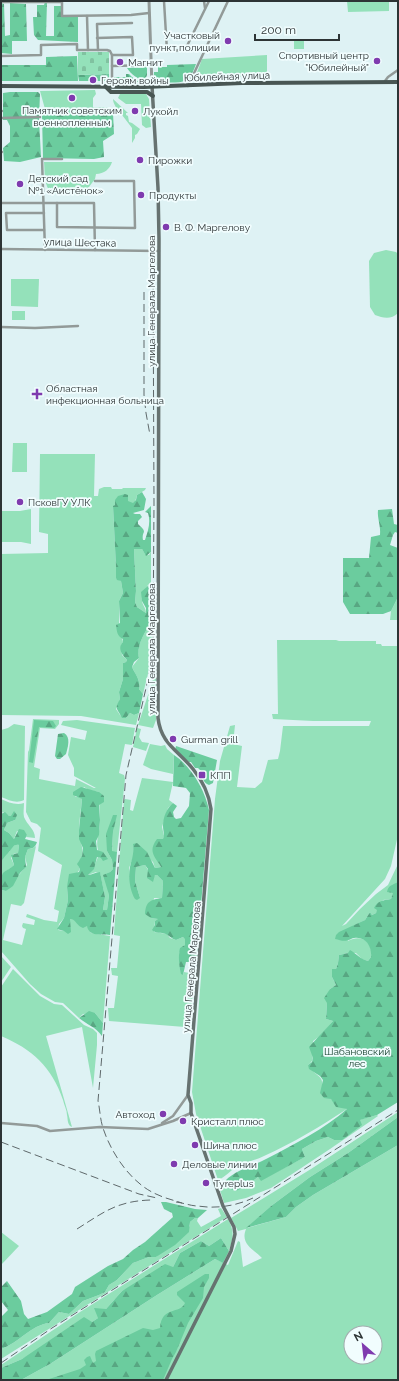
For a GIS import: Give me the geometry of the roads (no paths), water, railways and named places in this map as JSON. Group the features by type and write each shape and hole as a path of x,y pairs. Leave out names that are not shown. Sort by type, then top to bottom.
{"main road":[{"name":"Юбилейная улица","path":"1,86 188,86 242,83 398,82"},
{"path":"105,86 111,92 147,92 153,96"},
{"name":"улица Генерала Маргелова","path":"152,86 160,251 158,718 161,732 166,740 192,768 208,795 212,809 188,1095 191,1103 191,1113 223,1206 234,1227 235,1234 231,1251 166,1380"}],"street":[{"path":"149,1 152,86"},
{"path":"164,1 167,51 185,50 209,1"},
{"path":"204,1 205,9"},
{"path":"188,86 228,1"},
{"path":"1,2 62,2 62,16 149,14"},
{"path":"87,16 88,50"},
{"path":"98,50 97,24 132,23"},
{"path":"97,38 132,37 132,55 112,55"},
{"path":"1,56 41,55 41,45 77,44 77,50 107,50 110,51 112,55 112,86"},
{"path":"112,66 151,65"},
{"path":"385,82 388,77 398,70"},
{"path":"2,118 40,117"},
{"path":"45,250 42,159 62,159"},
{"path":"57,203 57,227 135,228 134,181 95,181"},
{"path":"1,203 94,203 95,250"},
{"path":"44,213 6,213 7,230 44,230"},
{"name":"улица Шестака","path":"1,249 160,251"},
{"path":"1,327 35,328 78,326"},
{"path":"158,1126 173,1116 188,1095"},
{"path":"176,1111 184,1116"},
{"path":"1,1123 37,1126 50,1131 100,1127 148,1129 191,1113"}],"railway":[{"path":"153,270 153,645 149,675 126,775 98,1101 102,1125 107,1138 117,1157 130,1175 138,1183 156,1194 182,1203"},
{"path":"144,292 144,395 150,435"},
{"path":"1,1363 52,1328 398,1110"},
{"path":"1,1142 139,1194 157,1198"},
{"path":"176,1202 195,1206 219,1207 240,1203 253,1198"},
{"path":"77,1229 111,1208 129,1203 151,1200"}],"place":[{"name":"Участковый пункт полиции","path":"228,41"},
{"name":"Спортивный центр \"Юбилейный\"","path":"377,61"},
{"name":"Магнит","path":"120,62"},
{"name":"Героям войны","path":"93,80"},
{"name":"Памятник советским военнопленным","path":"72,98"},
{"name":"Лукойл","path":"135,111"},
{"name":"Пирожки","path":"140,160"},
{"name":"Детский сад №1 «Аистёнок»","path":"20,184"},
{"name":"Продукты","path":"141,195"},
{"name":"В. Ф. Маргелову","path":"166,227"},
{"name":"Областная инфекционная больница","path":"37,394"},
{"name":"ПсковГУ УЛК","path":"20,502"},
{"name":"Gurman grill","path":"173,739"},
{"name":"КПП","path":"202,775"},
{"name":"Автоход","path":"163,1114"},
{"name":"Кристалл плюс","path":"183,1121"},
{"name":"Шина плюс","path":"195,1145"},
{"name":"Деловые линии","path":"174,1164"},
{"name":"Tyreplus","path":"206,1183"}],"park label":[{"name":"Шабановский лес","path":"357,1056"}]}
